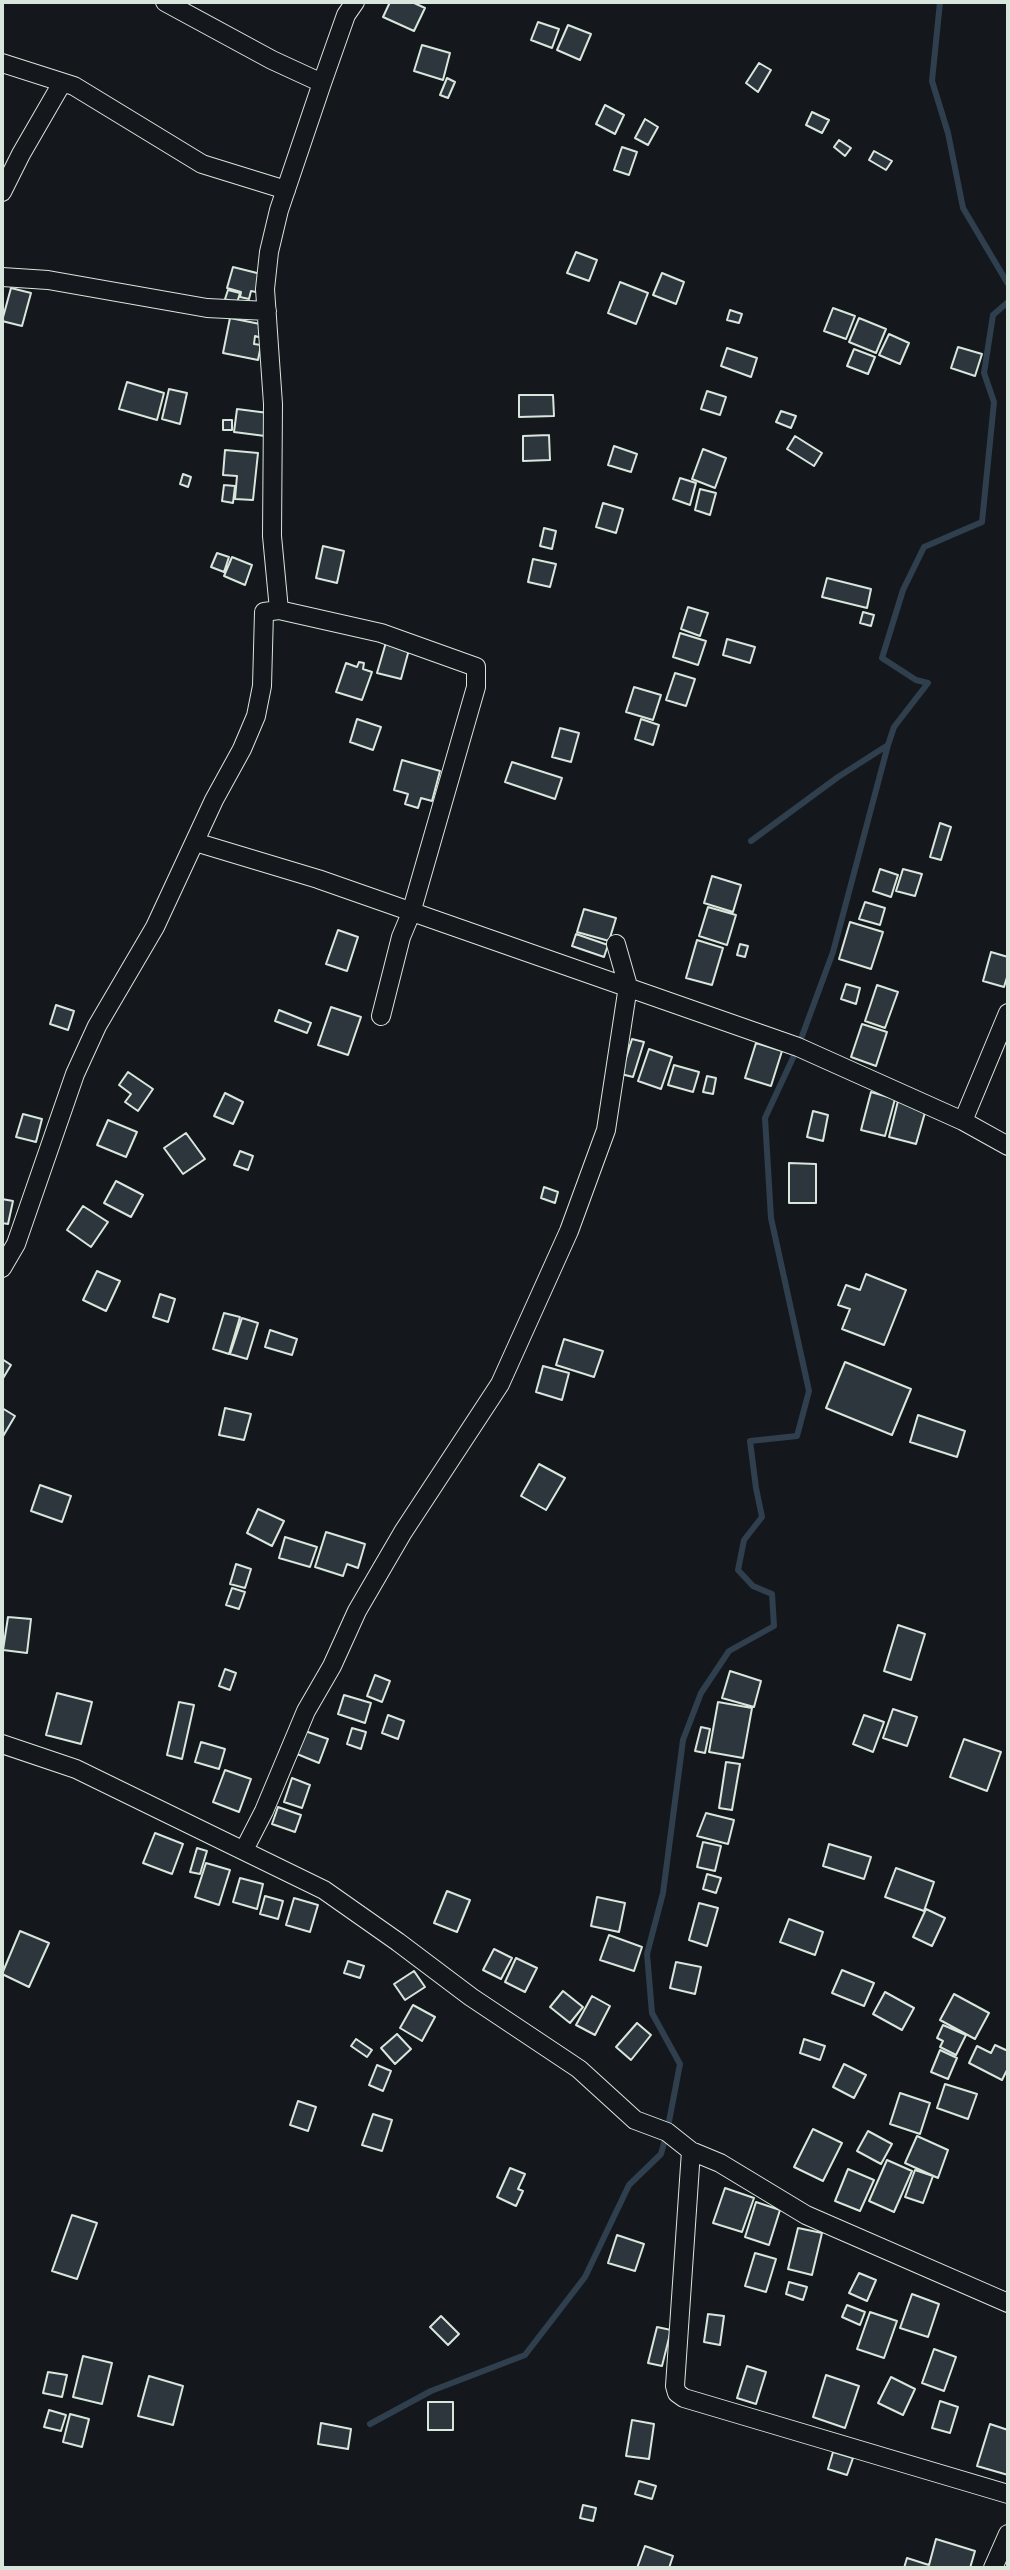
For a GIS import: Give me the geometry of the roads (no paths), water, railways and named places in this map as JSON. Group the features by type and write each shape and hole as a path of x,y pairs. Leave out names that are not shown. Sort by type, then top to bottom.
{"street":[{"path":"165,2 260,54 322,83"},
{"path":"279,610 272,536 273,404 265,289 269,252 286,190 322,83 346,15 355,2"},
{"path":"2,64 74,86 202,164 286,190"},
{"path":"2,192 21,153 62,83"},
{"path":"2,277 48,280 207,308 267,311"},
{"path":"2,1268 16,1244 75,1074 97,1026 155,927 256,716 262,686 264,612 279,610 381,633 476,667 476,687 411,913 401,937 381,1016"},
{"path":"195,842 318,879 798,1047 963,1121 1008,1146"},
{"path":"244,1850 264,1811 306,1711 332,1666 357,1611 402,1532 500,1384 569,1231 606,1130 628,986 616,944"},
{"path":"963,1121 1008,1013"},
{"path":"2,1744 76,1769 324,1889 471,1997 579,2068 635,2120 667,2132 691,2151 720,2163 806,2215 1008,2303"},
{"path":"691,2151 675,2386 677,2393 684,2398 1008,2494"},
{"path":"993,2568 1008,2534"}],"waterway":[{"path":"940,2 932,81 948,133 963,208 1008,284"},
{"path":"751,841 838,777 888,745 894,727 928,683 916,680 882,658 903,590 924,547 982,522 994,402 984,373 993,315 1008,302"},
{"path":"370,2424 431,2391 525,2355 585,2277 629,2185 661,2154 680,2064 652,2013 647,1954 663,1893 683,1740 701,1693 729,1651 774,1626 772,1594 753,1586 738,1570 744,1540 762,1517 750,1441 797,1436 809,1391 771,1218 765,1118 798,1047 833,952 888,745"}]}
